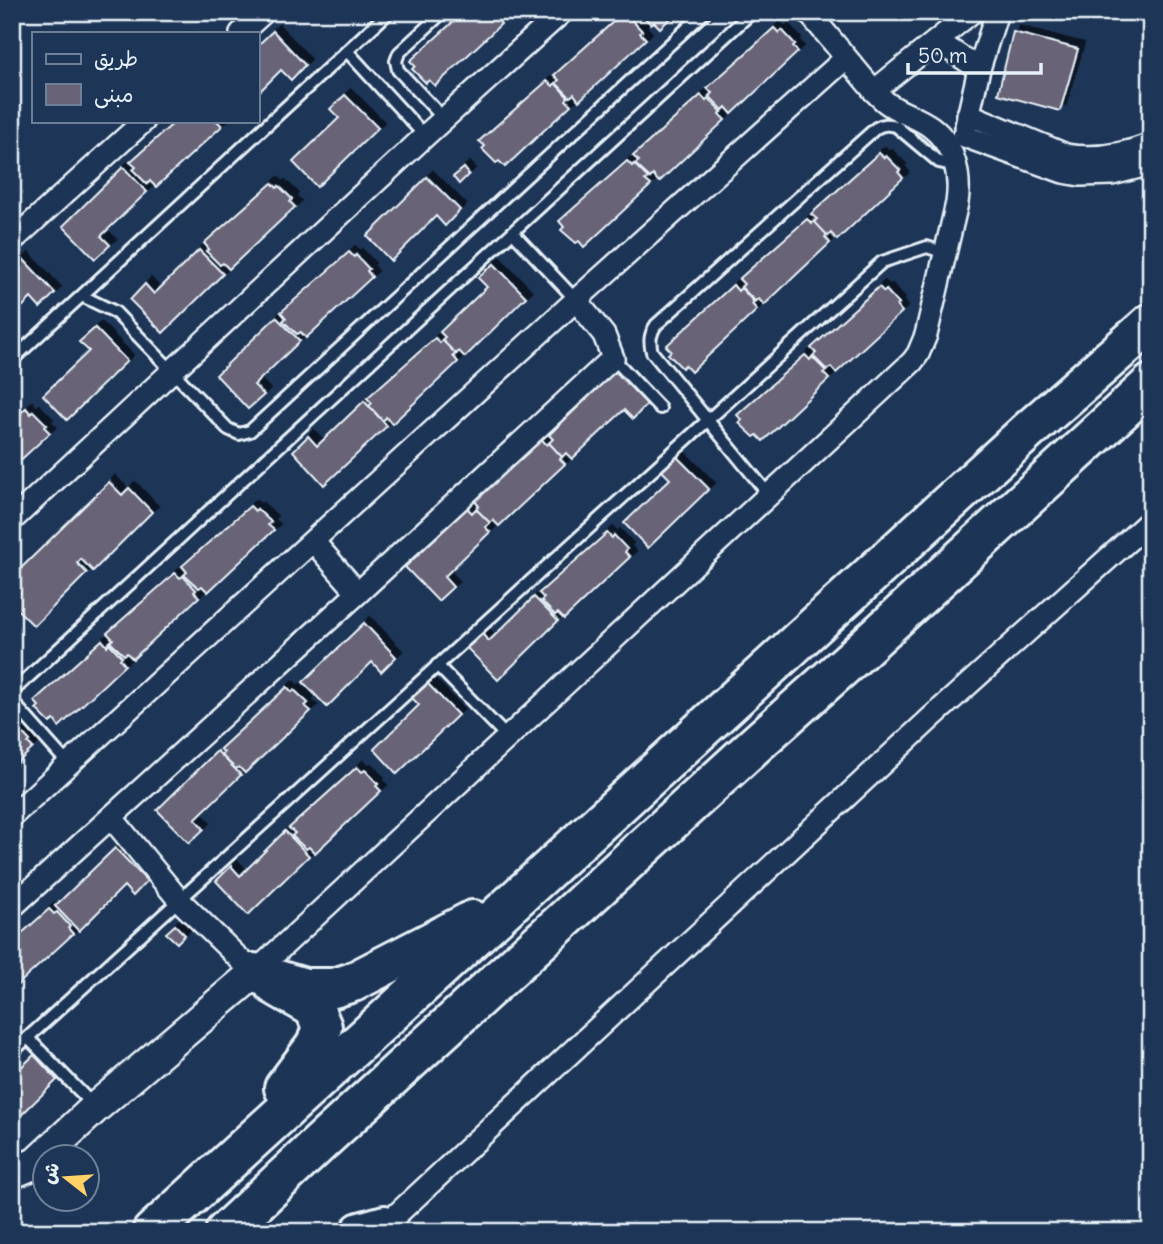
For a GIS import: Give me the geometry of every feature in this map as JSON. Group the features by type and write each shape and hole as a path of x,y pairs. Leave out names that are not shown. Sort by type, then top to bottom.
{"highway":[{"path":"152,1232 1029,430 1151,323"},
{"path":"225,1232 1151,384"},
{"path":"254,973 305,988 334,988 353,982 524,893"},
{"path":"228,1162 316,1045 322,1027 314,1008 254,973"}],"street":[{"path":"242,32 264,12"},
{"path":"12,520 562,12"},
{"path":"808,12 874,91 887,103 920,120 939,134 952,154 957,171"},
{"path":"874,91 972,12"},
{"path":"12,1173 36,1163 95,1108 254,973 912,362 926,335 957,203 957,171 968,114 997,12"},
{"path":"937,41 979,69"},
{"path":"12,817 576,300 846,58"},
{"path":"968,114 1066,155 1105,157 1151,144"},
{"path":"12,241 143,122"},
{"path":"964,136 1063,172 1105,174 1151,164"},
{"path":"12,906 613,358 604,335 576,300"},
{"path":"375,1229 932,717 1151,520"},
{"path":"313,541 358,593"},
{"path":"111,817 179,900 254,973"}],"lane":[{"path":"12,360 388,12"},
{"path":"443,12 399,53 396,61 398,70 444,119"},
{"path":"82,296 115,312 228,429 239,433 250,431 705,12"},
{"path":"12,692 752,12"},
{"path":"347,51 425,136"},
{"path":"769,495 652,352 650,338 656,325 876,128 889,124 896,126 939,162 957,171"},
{"path":"513,233 576,300"},
{"path":"12,1052 882,262 927,247 945,253"},
{"path":"613,358 660,408"},
{"path":"437,665 508,738"},
{"path":"12,701 69,765"},
{"path":"28,1038 95,1108"}],"building":[{"path":"464,12 494,12 501,24 435,86 429,80 426,83 412,69 415,66 410,61"},
{"path":"639,12 677,12 660,28 654,22 651,24"},
{"path":"622,14 627,19 629,17 646,39 579,101 574,94 570,97 556,83 559,80 554,75"},
{"path":"774,28 779,33 782,30 795,44 793,46 798,52 732,114 726,107 723,110 709,96 712,93 707,88"},
{"path":"273,31 305,65 291,80 281,70 259,92 259,44"},
{"path":"1013,32 1078,49 1060,111 998,94"},
{"path":"547,81 553,86 555,83 568,97 566,100 571,105 505,167 499,161 496,163 482,149 485,146 479,141"},
{"path":"345,95 378,128 317,187 293,162 339,118 330,109"},
{"path":"701,95 722,112 719,114 725,120 659,182 653,175 650,178 635,164 639,161 633,156"},
{"path":"175,122 218,122 222,126 156,187 150,181 147,184 133,170 136,167 130,162"},
{"path":"879,153 900,170 898,172 903,178 837,240 831,233 828,236 814,222 817,219 811,214"},
{"path":"627,161 648,178 645,180 651,185 584,247 579,241 576,243 561,230 564,227 559,221"},
{"path":"123,167 147,192 101,236 110,245 95,259 63,226"},
{"path":"464,168 469,174 459,184 453,177"},
{"path":"427,177 460,210 445,226 436,216 391,261 367,236"},
{"path":"272,183 292,199 290,202 295,207 229,269 223,263 220,265 206,251 209,249 204,243"},
{"path":"807,219 812,224 814,221 827,235 825,237 830,243 764,305 759,299 755,301 741,287 744,284 739,279"},
{"path":"199,250 223,274 163,333 130,300 145,284 154,294"},
{"path":"349,252 354,257 356,255 369,269 367,271 372,277 306,338 301,332 297,334 283,321 286,318 281,312"},
{"path":"23,259 55,293 40,308 31,298 12,317 12,269"},
{"path":"494,264 526,297 465,357 459,351 456,354 442,340 445,337 440,332 487,287 478,278"},
{"path":"733,285 738,291 741,288 754,302 752,304 757,310 691,372 685,365 682,368 668,354 671,351 666,346"},
{"path":"879,287 884,292 886,290 899,304 897,306 902,312 836,373 831,367 827,370 813,356 816,353 811,348"},
{"path":"276,317 300,341 254,385 264,395 248,409 216,375"},
{"path":"95,328 127,361 67,420 43,395 89,351 79,342"},
{"path":"435,338 440,343 442,340 456,354 453,356 458,362 392,424 386,417 383,421 369,406 372,403 367,398"},
{"path":"805,355 810,360 812,357 826,371 823,373 829,379 763,441 757,435 754,437 739,423 742,420 737,415"},
{"path":"615,371 647,404 633,419 624,410 572,459 566,453 562,457 549,443 553,439 549,435"},
{"path":"364,401 387,426 324,485 293,451 308,436 317,446"},
{"path":"26,408 47,425 44,427 50,433 12,468 12,421"},
{"path":"542,440 547,445 549,443 565,464 499,526 493,520 490,523 476,509 479,506 474,500"},
{"path":"676,456 709,489 648,548 624,523 670,479 661,470"},
{"path":"109,482 122,495 129,488 152,512 93,571 81,559 77,563 87,573 34,626 12,604 12,600 20,593 12,585 12,577"},
{"path":"250,506 271,522 268,525 274,530 208,592 202,586 199,588 184,575 187,572 182,566"},
{"path":"467,508 472,513 476,509 490,523 485,527 490,532 444,577 453,587 438,601 405,567"},
{"path":"607,533 612,538 614,535 627,549 625,552 630,557 564,619 558,613 555,615 541,601 544,598 539,593"},
{"path":"175,573 180,578 183,576 199,597 133,659 127,653 124,655 110,642 113,639 107,633"},
{"path":"534,597 558,621 498,680 466,647 480,632 489,641"},
{"path":"364,623 396,657 381,672 372,662 327,707 303,682"},
{"path":"102,640 107,646 109,643 122,657 120,659 125,665 59,727 54,720 50,723 36,709 39,706 34,701"},
{"path":"426,682 458,715 397,774 374,749 419,705 410,696"},
{"path":"287,687 308,703 305,706 311,711 245,773 239,767 236,769 221,755 224,752 220,749"},
{"path":"12,727 17,727 33,748 12,768"},
{"path":"217,751 241,775 195,819 204,829 189,843 157,810"},
{"path":"357,767 362,772 365,770 381,791 315,853 309,847 306,849 292,836 295,833 289,828"},
{"path":"285,831 309,856 248,915 216,881 231,866 240,876"},
{"path":"115,848 147,881 133,896 124,886 79,931 55,906"},
{"path":"49,909 54,914 57,912 70,926 68,928 73,934 12,990 12,942"},
{"path":"175,925 185,935 177,943 166,933"},
{"path":"34,1055 57,1080 12,1124 12,1076"}]}
